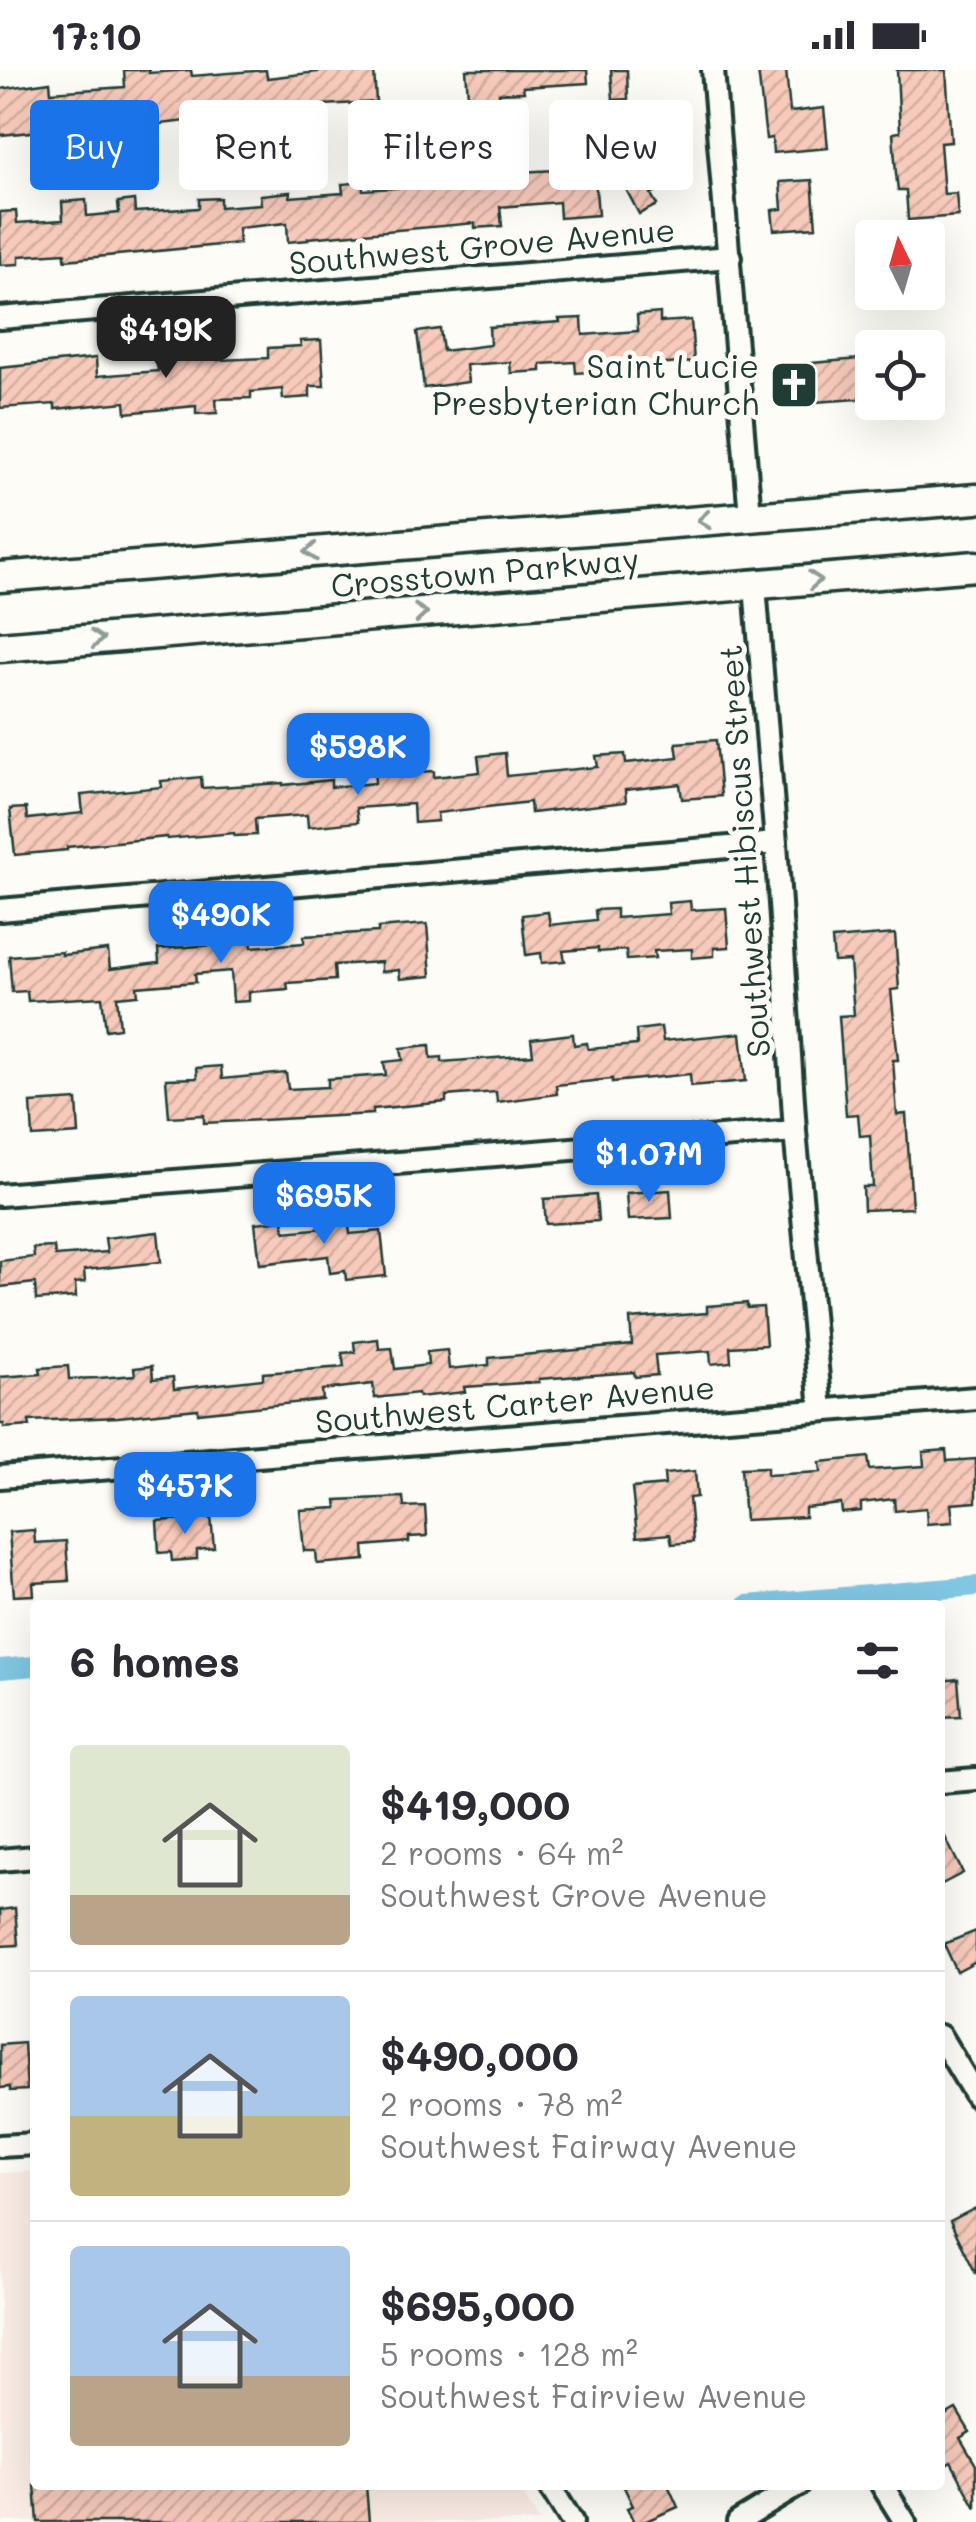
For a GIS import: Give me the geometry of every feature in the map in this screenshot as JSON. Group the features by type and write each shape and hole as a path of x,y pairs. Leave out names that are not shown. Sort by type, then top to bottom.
{"main road":[{"name":"Crosstown Parkway","path":"0,578 976,498"},
{"name":"Crosstown Parkway","path":"0,647 976,566"}],"street":[{"path":"713,70 750,516"},
{"name":"Southwest Grove Avenue","path":"0,318 730,257"},
{"name":"Southwest Hibiscus Street","path":"755,586 821,1410"},
{"path":"0,910 776,843"},
{"path":"0,1195 796,1131"},
{"name":"Southwest Carter Avenue","path":"0,1478 976,1398"},
{"path":"945,1782 976,1779"},
{"path":"0,1860 30,1857"},
{"path":"949,2066 976,2096"},
{"path":"0,2146 30,2144"},
{"path":"552,2490 572,2522"},
{"path":"738,2522 791,2490"},
{"path":"885,2490 905,2522"}],"shaded area":[{"path":"30,2171 30,2490 520,2490 540,2522 0,2522 0,2173"}],"building":[{"path":"124,70 191,70 192,76 266,70 267,78 318,70 374,70 376,100 328,105 328,100 179,100 179,122 159,124 159,100 30,100 30,132 0,135 0,89 50,82 51,92 125,87"},
{"path":"466,70 587,70 588,83 523,87 524,92 499,93 500,100 468,100"},
{"path":"611,70 627,70 628,99 613,100"},
{"path":"758,70 786,70 790,112 824,108 828,148 773,153 772,138 766,139"},
{"path":"897,70 946,70 951,142 940,143 944,194 956,193 958,216 908,220 906,190 898,190 896,174 893,133 900,132"},
{"path":"549,170 549,190 596,190 598,215 560,218 559,202 500,207 502,226 475,228 475,223 288,242 287,223 238,228 239,243 65,260 65,253 19,256 19,264 0,265 0,212 16,211 17,223 63,220 62,202 86,200 87,216 119,213 118,202 134,200 135,212 199,208 199,199 220,198 220,207 261,204 260,195 343,193 342,184 348,183 348,190 529,190 529,171"},
{"path":"812,180 816,227 774,230 772,210 782,209 780,182"},
{"path":"626,190 659,190 651,194 657,205 639,214"},
{"path":"660,313 660,322 691,320 694,362 576,373 575,362 541,364 541,371 511,373 510,362 466,365 468,382 424,388 417,332 440,329 443,351 490,345 489,327 582,318 583,335 638,331 637,315"},
{"path":"321,340 324,386 310,386 310,397 283,399 282,389 251,392 251,398 216,399 217,413 196,414 196,406 126,413 125,402 55,409 55,404 0,408 0,368 96,358 97,376 158,371 156,355 217,348 218,360 268,358 268,348"},
{"path":"855,359 855,399 815,402 812,363"},
{"path":"716,740 721,796 682,799 680,784 625,790 626,802 531,813 530,802 437,813 438,821 414,823 413,804 356,808 358,822 308,827 307,815 255,819 256,835 167,837 15,855 10,809 26,808 27,819 83,813 81,795 162,787 161,781 201,777 202,788 331,780 331,787 375,783 374,765 388,763 387,756 418,754 419,772 434,771 434,777 480,772 478,756 505,753 507,776 598,767 596,756 625,754 626,763 678,757 676,743"},
{"path":"690,901 691,910 726,908 729,947 714,948 714,956 692,958 692,949 654,951 655,958 627,960 626,950 598,952 598,948 563,951 565,961 542,963 541,953 526,955 522,915 548,912 550,925 596,920 595,910 616,909 616,918 669,914 668,903"},
{"path":"427,924 431,976 400,979 399,970 381,972 381,962 334,965 335,980 287,983 288,989 249,992 249,1001 233,1002 231,971 195,974 196,982 137,987 138,995 117,997 120,1028 106,1030 102,997 28,1001 27,991 12,992 9,956 108,950 110,969 159,963 158,949 228,944 228,937 251,935 252,947 304,943 304,936 378,932 378,928"},
{"path":"895,934 899,989 891,990 898,1060 893,1060 897,1115 906,1114 912,1208 864,1210 863,1187 873,1187 870,1135 860,1136 858,1114 846,1115 839,1016 854,1015 850,961 834,962 832,939"},
{"path":"661,1027 663,1041 741,1033 746,1081 691,1086 690,1074 556,1085 557,1094 497,1102 496,1092 446,1096 446,1102 373,1109 373,1114 204,1123 204,1115 169,1117 166,1079 197,1078 196,1068 221,1066 222,1079 286,1073 288,1089 328,1087 328,1079 386,1075 384,1062 403,1060 401,1048 430,1045 431,1058 442,1057 442,1062 533,1055 531,1039 573,1034 574,1045 587,1043 588,1049 637,1045 636,1030"},
{"path":"77,1100 79,1134 33,1137 31,1103"},
{"path":"670,1190 672,1218 628,1220 626,1193"},
{"path":"596,1195 598,1221 546,1224 544,1199"},
{"path":"348,1217 350,1234 381,1231 386,1276 346,1280 345,1271 330,1273 328,1256 260,1264 255,1223 283,1220 285,1232 325,1228 324,1220"},
{"path":"158,1232 161,1262 84,1270 85,1282 75,1283 76,1297 36,1300 35,1283 0,1287 0,1261 34,1257 33,1248 54,1247 55,1256 107,1252 105,1238"},
{"path":"747,1303 747,1308 763,1307 766,1345 730,1347 731,1362 711,1364 710,1351 655,1355 657,1375 635,1377 634,1372 539,1379 464,1387 465,1392 419,1397 418,1393 375,1398 373,1384 322,1390 323,1400 198,1413 198,1409 29,1421 30,1426 4,1428 0,1424 0,1377 41,1374 40,1368 68,1366 69,1379 135,1375 134,1368 152,1366 153,1379 173,1377 174,1389 263,1379 263,1373 344,1367 342,1353 355,1352 354,1342 378,1339 379,1349 392,1348 395,1369 428,1365 427,1352 447,1350 449,1369 489,1365 489,1358 632,1345 630,1319 707,1313 707,1306"},
{"path":"946,1450 947,1461 976,1459 976,1502 951,1504 953,1522 927,1524 926,1508 895,1511 894,1499 861,1503 861,1511 842,1513 841,1504 805,1508 805,1517 745,1520 741,1468 767,1467 767,1475 821,1472 820,1462 868,1457 870,1470 924,1466 923,1452"},
{"path":"695,1471 697,1497 689,1498 693,1542 672,1544 670,1534 637,1537 632,1488 665,1485 664,1474"},
{"path":"403,1497 404,1507 425,1506 427,1536 409,1537 409,1542 364,1546 365,1560 317,1564 316,1551 304,1551 300,1510 337,1508 336,1500"},
{"path":"211,1517 214,1548 197,1550 197,1559 172,1561 171,1552 159,1553 157,1521"},
{"path":"34,1530 35,1543 66,1541 69,1581 33,1583 34,1595 14,1596 9,1532"},
{"path":"958,1679 961,1716 945,1717 945,1680"},
{"path":"945,1837 963,1873 945,1882"},
{"path":"15,1908 18,1945 0,1946 0,1910"},
{"path":"976,1931 976,1962 957,1972 945,1944"},
{"path":"24,2043 27,2090 0,2088 0,2045"},
{"path":"976,2208 976,2274 950,2221"},
{"path":"956,2409 970,2432 960,2438 976,2465 976,2508 951,2462 945,2466 945,2415"},
{"path":"35,2490 366,2490 369,2522 38,2522"},
{"path":"625,2490 670,2490 678,2507 644,2522 634,2522 627,2508 633,2506"}],"waterway":[{"path":"807,1600 976,1586"},
{"path":"0,1669 30,1666"}],"place":[{"name":"Saint Lucie Presbyterian Church","path":"794,385"}]}
